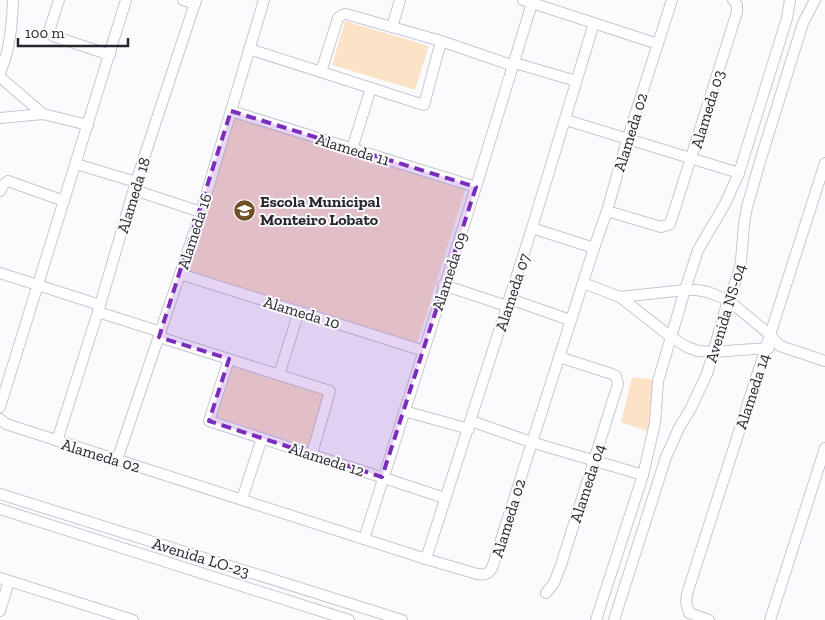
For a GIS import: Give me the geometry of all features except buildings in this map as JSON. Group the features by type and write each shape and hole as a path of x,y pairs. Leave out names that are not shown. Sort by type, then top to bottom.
{"street":[{"path":"13,0 12,35 0,75 43,114"},
{"path":"59,0 51,23 51,33 53,36 110,55"},
{"path":"0,407 126,0"},
{"path":"183,0 196,2"},
{"name":"Alameda 16","path":"117,460 201,212 264,0"},
{"path":"392,27 400,0"},
{"name":"Alameda 02","path":"0,419 6,424 57,441 426,559 477,574 484,575 489,573 607,211 627,140 672,0"},
{"name":"Alameda 03","path":"607,211 661,227 670,224 737,12 737,6 733,0"},
{"path":"596,620 643,475 655,423 658,381 685,290 698,250 725,204 739,173 787,18 790,0"},
{"name":"Avenida NS-04","path":"614,620 666,457 679,428 700,390 713,352 741,261 744,224 757,173 803,23 815,0"},
{"path":"528,1 658,44"},
{"name":"Alameda 09","path":"364,539 514,64 528,1"},
{"name":"Alameda 18","path":"57,441 99,309 135,186 196,2"},
{"path":"321,72 338,18 342,14 346,14 576,81"},
{"name":"Alameda 07","path":"426,559 566,120 594,23"},
{"path":"249,49 424,104 441,41"},
{"path":"352,149 371,88"},
{"name":"Alameda 11","path":"231,110 476,187"},
{"path":"0,118 43,114 88,125"},
{"path":"566,120 739,173"},
{"name":"Alameda 14","path":"709,620 689,613 686,608 687,594 825,163"},
{"path":"76,164 201,212"},
{"path":"0,189 6,182 12,182 64,201"},
{"path":"532,228 594,248"},
{"path":"0,273 229,359 330,392 312,454"},
{"name":"Alameda 10","path":"180,274 424,351"},
{"path":"583,283 620,297 671,337 687,347 698,351 765,350 780,346"},
{"path":"443,285 570,320"},
{"path":"620,297 685,290 708,292 728,300 769,334 780,346 825,361"},
{"path":"279,375 299,311"},
{"name":"Alameda 04","path":"546,593 554,583 561,565 617,389 618,379 612,374 559,357"},
{"name":"Alameda 12","path":"229,359 209,420 444,500"},
{"path":"404,411 470,425 643,475"},
{"path":"242,499 262,438"},
{"path":"770,620 825,448"},
{"name":"Avenida LO-23","path":"0,494 402,620"},
{"name":"Avenida LO-23","path":"0,509 348,620"},
{"path":"0,611 5,579 133,620"}],"highlighted area":[{"path":"231,111 476,187 382,477 209,421 229,359 159,337"}],"shaded area":[{"path":"345,21 429,46 415,90 332,65"},
{"path":"235,117 465,190 417,344 186,272"},
{"path":"232,365 327,395 310,447 216,417"},
{"path":"632,377 655,380 649,432 621,422"}],"place":[{"name":"Escola Municipal Monteiro Lobato","path":"244,210"}]}
